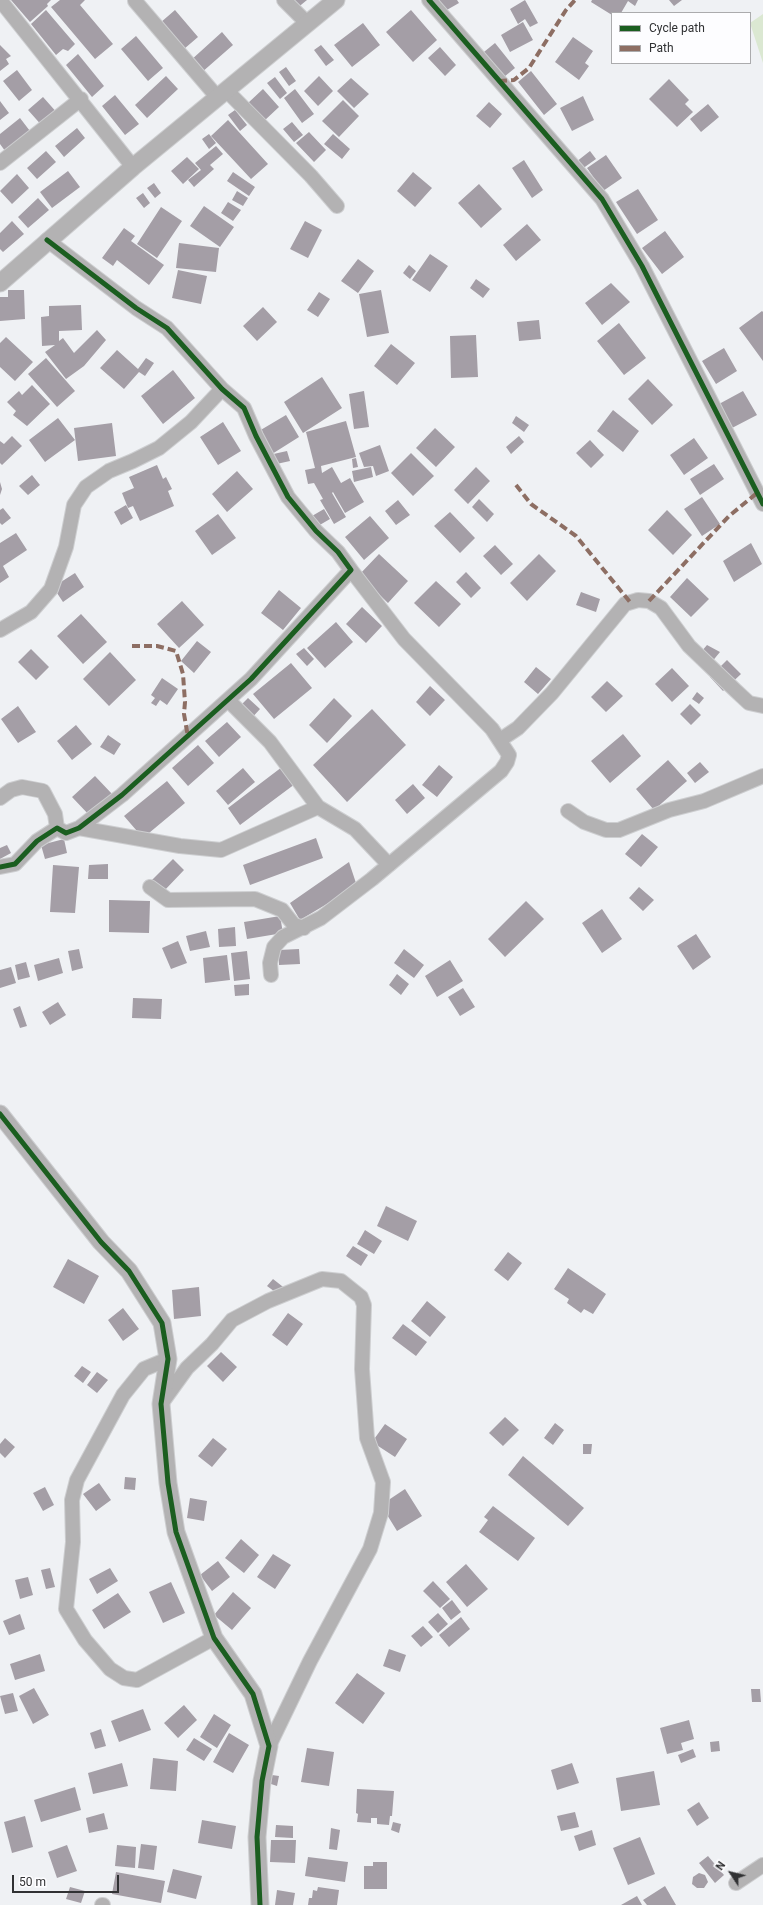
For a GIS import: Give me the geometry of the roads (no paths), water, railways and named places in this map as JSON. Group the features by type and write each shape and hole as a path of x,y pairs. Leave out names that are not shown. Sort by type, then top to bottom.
{"street":[{"path":"0,0 133,167"},
{"path":"284,0 307,22"},
{"path":"0,283 47,240 133,167 307,22 336,0"},
{"path":"429,0 602,200 642,266 763,504"},
{"path":"135,1 222,94 311,176 337,206"},
{"path":"0,163 81,100"},
{"path":"47,240 136,308 167,328 222,389 244,408 256,436 288,497 316,531 338,552 404,639 451,686 500,740 509,755 500,771 388,865 321,918 304,928 293,931 283,937 274,947 270,962 271,975"},
{"path":"0,630 31,612 51,589 66,547 74,506 86,487 109,471 159,448 191,422 222,389"},
{"path":"57,828 66,833 79,828 122,795 252,679 351,570"},
{"path":"500,740 518,728 552,693 625,604 638,600 649,601 660,608 689,646 735,690 749,703 763,706"},
{"path":"228,700 270,742 318,807 355,829 388,865"},
{"path":"568,811 584,822 606,830 618,830 669,810 704,801 763,776"},
{"path":"0,798 11,790 22,787 43,791 55,814 57,828"},
{"path":"79,828 180,846 221,850 318,807"},
{"path":"0,867 15,864 37,841 57,828"},
{"path":"150,887 168,900 255,899 282,910 294,925 304,928"},
{"path":"0,1114 101,1242 129,1271 162,1323 168,1359 161,1404 168,1482 176,1532 214,1638 253,1694 269,1746"},
{"path":"161,1404 187,1368 212,1344 232,1320 268,1301 322,1279 341,1281 361,1297 364,1305 362,1368 367,1438 383,1482 381,1513 370,1549 307,1667 269,1746 262,1781 257,1837 260,1905"},
{"path":"168,1359 144,1369 123,1395 77,1480 72,1500 74,1542 66,1609 85,1640 110,1669 124,1678 137,1680 214,1638"},
{"path":"736,1883 763,1865"}]}
